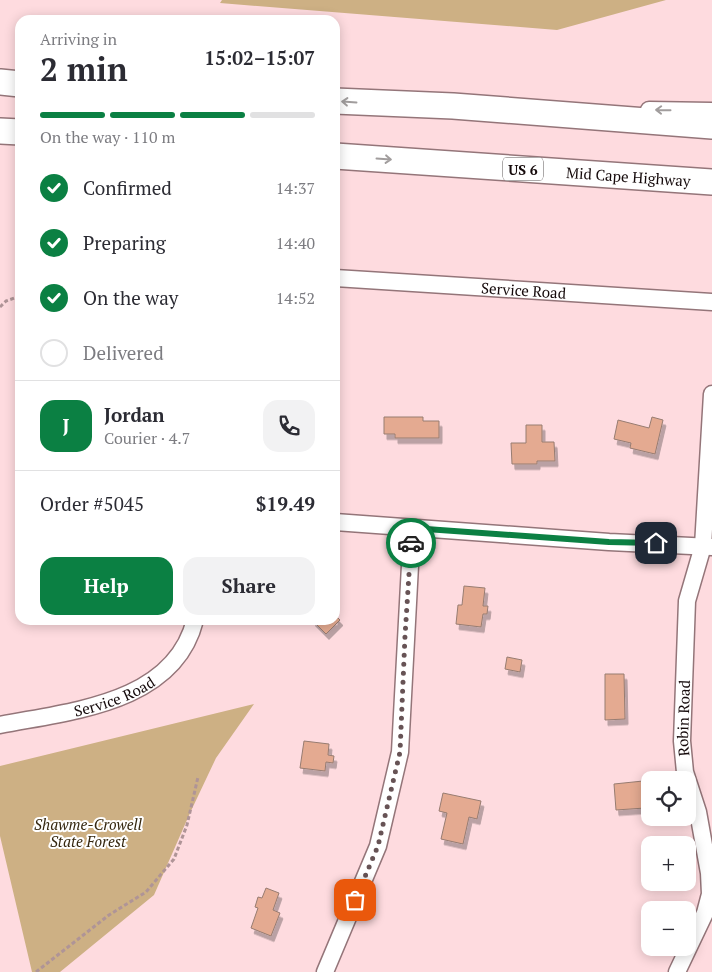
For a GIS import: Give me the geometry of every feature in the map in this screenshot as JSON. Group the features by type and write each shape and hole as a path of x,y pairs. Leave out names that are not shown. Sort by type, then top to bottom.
{"highway":[{"path":"0,82 15,84"},
{"path":"340,101 452,106 712,126"},
{"path":"0,131 15,132"},
{"name":"Mid Cape Highway","path":"340,156 712,182"}],"street":[{"path":"389,104 712,111"},
{"name":"Service Road","path":"340,278 712,302"},
{"name":"Robin Road","path":"678,972 705,913 710,894 709,873 698,812 685,772 682,741 687,601 709,543 712,394"},
{"path":"340,522 609,542 709,543"},
{"path":"325,972 378,846 400,752 412,528"},
{"name":"Service Road","path":"0,725 94,706 131,694 146,685 172,664 186,644 193,625"}],"path":[{"path":"0,307 6,301 15,298"},
{"path":"36,972 109,915 146,892 174,859 187,825 198,777"}],"green space":[{"path":"222,0 666,0 557,30 220,3"},
{"name":"Shawme-Crowell State Forest","path":"254,704 216,758 154,895 60,972 32,972 0,836 0,766"}],"building":[{"path":"384,417 423,417 423,421 439,421 439,438 395,438 395,434 384,434"},
{"path":"652,417 663,420 655,454 630,448 631,443 614,439 618,420 649,428"},
{"path":"526,425 542,425 542,442 554,442 555,461 537,461 537,464 512,464 511,443 526,443"},
{"path":"464,586 485,588 483,606 488,606 487,614 483,614 481,627 456,624 458,605 462,605"},
{"path":"317,625 335,625 326,634"},
{"path":"507,657 522,660 520,672 505,669"},
{"path":"605,674 624,674 625,719 605,720"},
{"path":"304,741 329,744 328,755 334,756 333,763 326,762 325,771 300,768"},
{"path":"641,781 641,808 616,810 614,784"},
{"path":"443,793 481,801 477,819 469,817 463,844 441,839 447,813 439,811"},
{"path":"266,888 279,893 273,910 280,913 271,936 251,928 258,908 255,907 258,897 262,898"}],"way so far":[{"path":"355,900 378,846 400,752 411,543"}],"route":[{"path":"411,543 412,528 609,542 656,543"}]}
